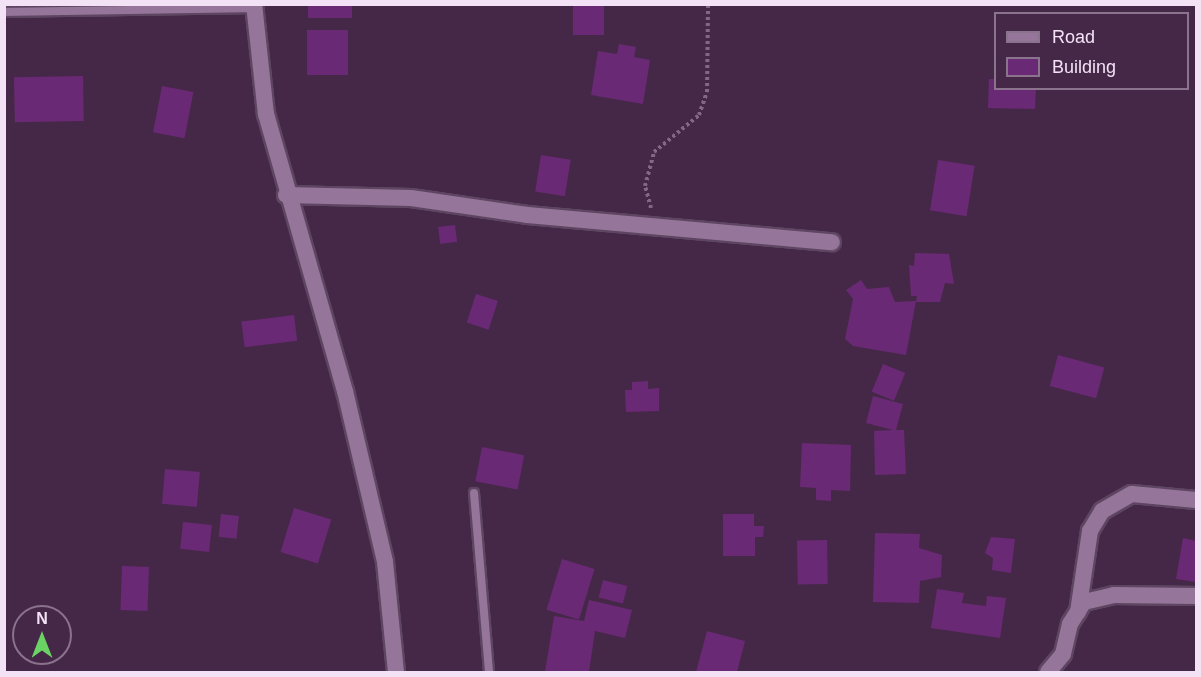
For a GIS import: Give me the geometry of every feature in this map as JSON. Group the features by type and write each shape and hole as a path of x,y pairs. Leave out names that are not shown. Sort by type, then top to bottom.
{"street":[{"path":"254,6 266,114 285,195 345,391 385,562 396,672"},
{"path":"285,195 411,198 527,215 655,223 832,242"},
{"path":"1048,672 1063,654 1078,612 1090,531 1102,511 1132,494 1197,500"},
{"path":"1078,612 1084,602 1114,595 1197,596"}],"lane":[{"path":"4,12 254,6"},
{"path":"474,493 489,672"}],"path":[{"path":"655,223 645,186 647,168 654,152 699,115 707,92 708,4"}],"building":[{"path":"573,4 604,4 604,35 573,35"},
{"path":"308,5 352,5 352,18 308,18"},
{"path":"307,30 348,30 348,75 307,75"},
{"path":"619,44 636,47 634,57 650,60 643,104 591,95 598,51 617,54"},
{"path":"83,76 84,121 15,122 14,77"},
{"path":"989,79 994,79 994,90 1036,90 1035,109 988,108"},
{"path":"162,86 193,92 184,138 153,132"},
{"path":"541,155 571,160 565,196 535,192"},
{"path":"938,160 975,166 967,216 930,210"},
{"path":"455,225 457,242 440,244 438,227"},
{"path":"915,253 949,254 954,284 945,283 940,302 916,302 917,296 911,296 909,265 914,266"},
{"path":"861,280 867,289 889,287 895,302 916,301 906,355 853,346 845,339 853,299 846,290"},
{"path":"476,294 498,301 489,330 467,323"},
{"path":"294,315 297,341 245,347 241,321"},
{"path":"1058,355 1104,367 1096,398 1050,386"},
{"path":"883,364 905,373 894,401 872,392"},
{"path":"648,381 648,389 659,388 659,411 626,412 625,390 632,390 632,382"},
{"path":"873,396 903,404 896,430 904,430 906,474 875,475 874,431 893,430 866,423"},
{"path":"802,443 851,445 850,491 831,490 831,501 816,500 816,488 800,487"},
{"path":"482,447 524,455 518,490 475,481"},
{"path":"165,469 200,472 197,507 162,504"},
{"path":"294,508 331,519 318,563 281,552"},
{"path":"221,514 239,516 236,539 219,537"},
{"path":"723,514 754,514 754,526 764,526 763,537 755,537 755,556 723,556"},
{"path":"183,522 212,525 209,552 180,549"},
{"path":"875,533 920,534 919,548 942,555 941,577 920,581 919,603 873,602"},
{"path":"991,537 1015,539 1011,573 992,570 993,558 985,553"},
{"path":"1183,538 1196,541 1196,582 1176,579"},
{"path":"827,540 828,584 798,585 797,541"},
{"path":"562,559 595,569 579,620 547,610"},
{"path":"122,566 149,567 147,611 120,610"},
{"path":"603,580 627,586 623,604 599,597"},
{"path":"937,589 964,593 962,603 986,606 987,596 1006,598 1000,638 931,628"},
{"path":"589,600 632,610 625,638 595,631 589,672 545,672 554,616 584,621"},
{"path":"707,631 745,641 737,672 696,672"}]}
